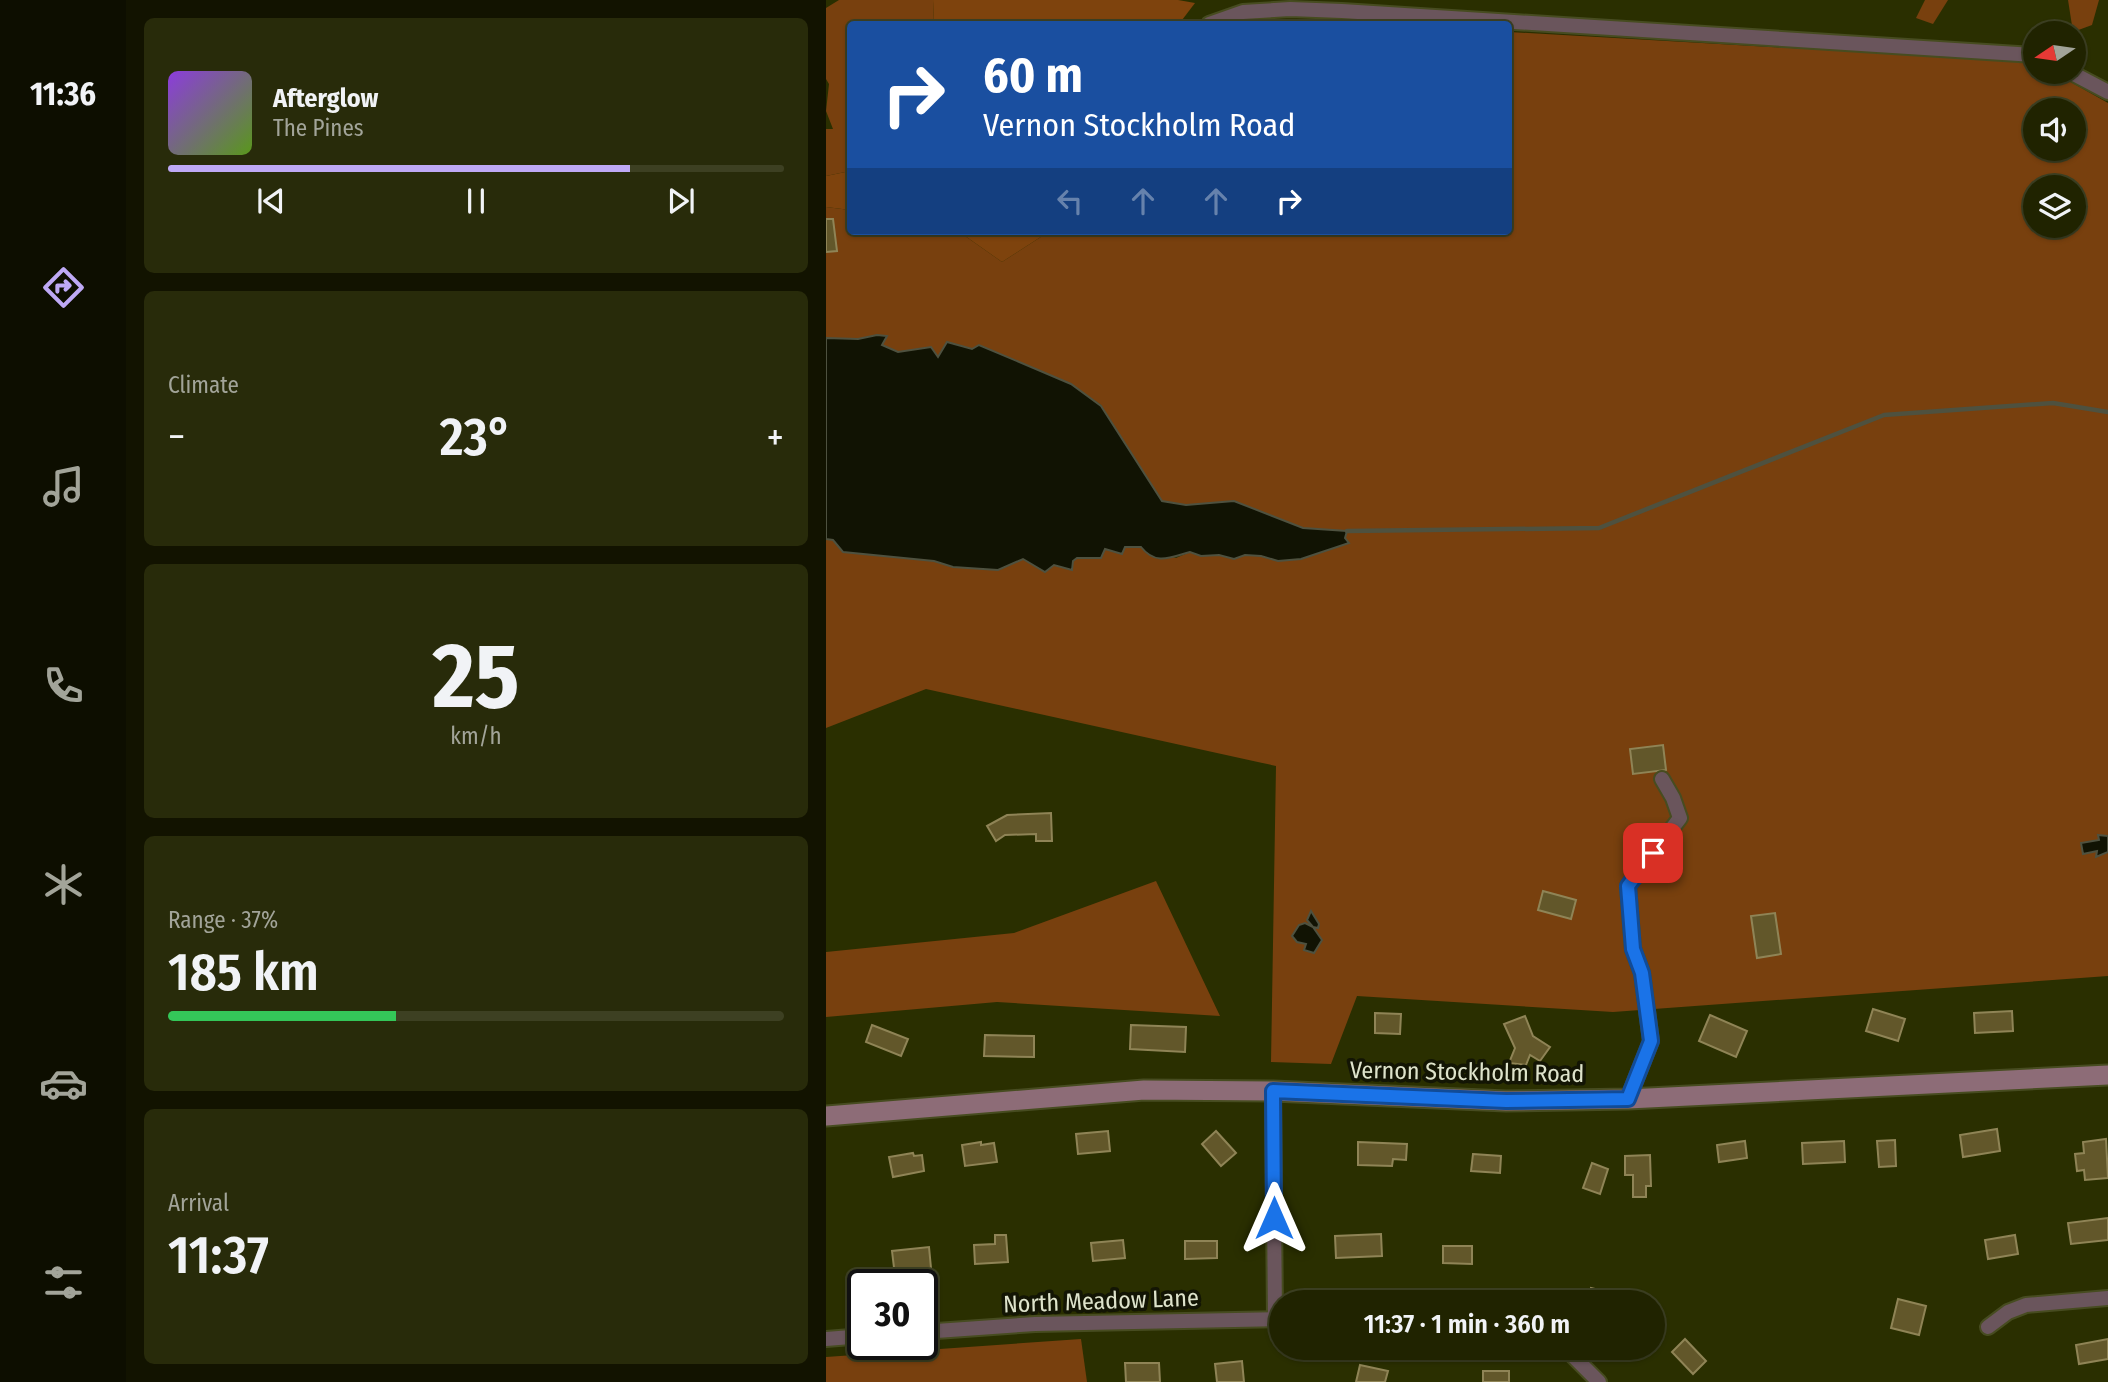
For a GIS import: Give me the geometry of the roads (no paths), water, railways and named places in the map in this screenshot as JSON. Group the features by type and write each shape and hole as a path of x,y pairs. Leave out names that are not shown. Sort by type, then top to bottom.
{"main road":[{"name":"Vernon Stockholm Road","path":"826,1116 1144,1090 1273,1091 1506,1101 1628,1099 2108,1075"}],"street":[{"path":"1217,21 1242,12 1342,5 2023,54"},
{"path":"2086,80 2108,92"},
{"path":"1628,1099 1651,1041 1642,973 1633,949 1628,886 1680,818 1662,779"},
{"path":"1273,1091 1277,1290"},
{"path":"1988,1327 2008,1312 2026,1305 2108,1298"},
{"name":"North Meadow Lane","path":"938,1331 1035,1324 1269,1319"},
{"path":"826,1339 847,1337"},
{"path":"1577,1360 1599,1382"}],"waterway":[{"path":"1347,531 1599,528 1884,415 2053,403 2108,412"}]}
